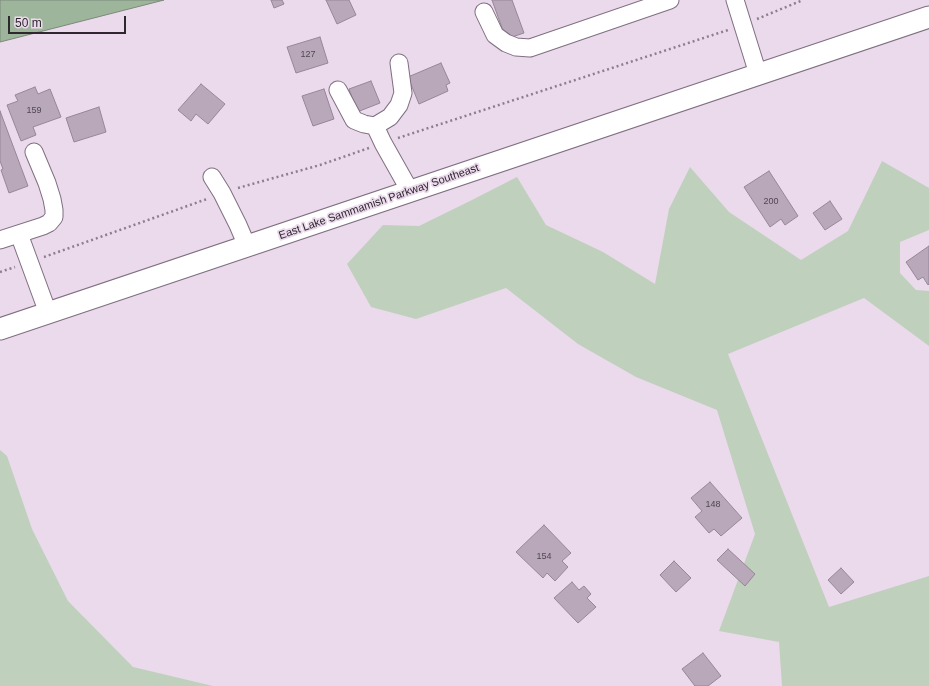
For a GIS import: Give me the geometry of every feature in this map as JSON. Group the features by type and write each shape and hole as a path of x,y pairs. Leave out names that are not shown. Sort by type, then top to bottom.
{"main road":[{"name":"East Lake Sammamish Parkway Southeast","path":"0,329 929,17"}],"street":[{"path":"484,12 495,35 506,44 516,47 530,48 670,0"},
{"path":"735,0 758,74"},
{"path":"338,90 354,120 375,126 390,117 399,105 403,93 399,63"},
{"path":"375,126 410,191"},
{"path":"0,240 43,226 49,223 54,217 52,199 34,152"},
{"path":"212,177 222,193 247,246"},
{"path":"19,234 48,313"}],"path":[{"path":"0,272 222,193 320,165 743,25 803,0"}],"shaded area":[{"path":"0,0 164,0 0,42"},
{"path":"882,161 929,188 929,230 900,242 900,273 916,290 929,291 929,346 864,298 728,354 829,607 929,576 929,686 782,686 779,642 719,631 755,534 717,410 636,377 578,344 506,288 416,319 371,307 347,264 383,225 419,226 517,177 546,225 603,252 655,284 669,209 690,167 729,212 801,260 848,231"},
{"path":"0,450 7,456 32,529 68,601 133,667 213,686 0,686"}],"building":[{"path":"271,0 282,0 284,4 274,8"},
{"path":"326,0 349,0 356,15 337,24"},
{"path":"492,0 512,0 524,33 506,39"},
{"path":"320,37 328,63 296,73 287,47"},
{"path":"441,63 450,83 446,85 448,91 419,104 408,77"},
{"path":"371,81 380,103 357,112 349,89"},
{"path":"201,84 225,104 208,124 196,114 191,121 178,110"},
{"path":"35,87 38,94 50,89 61,117 33,127 36,135 21,141 7,105 18,101 15,95"},
{"path":"324,89 334,119 313,126 302,96"},
{"path":"99,107 106,132 74,142 66,118"},
{"path":"0,111 28,186 9,193 1,170 3,169 0,161"},
{"path":"769,171 798,216 785,225 781,219 770,227 744,187"},
{"path":"830,201 842,219 825,230 813,213"},
{"path":"929,246 928,285 923,277 918,280 906,262"},
{"path":"710,482 742,518 721,536 714,529 709,533 695,517 702,511 691,498"},
{"path":"544,525 571,553 562,561 568,567 555,581 547,573 543,578 516,552"},
{"path":"728,549 755,574 745,586 717,560"},
{"path":"674,561 691,578 676,592 660,575"},
{"path":"841,568 854,582 841,594 828,580"},
{"path":"572,582 579,590 584,586 591,594 587,598 596,607 578,623 554,598"},
{"path":"703,653 721,676 708,686 695,686 682,669"}]}
